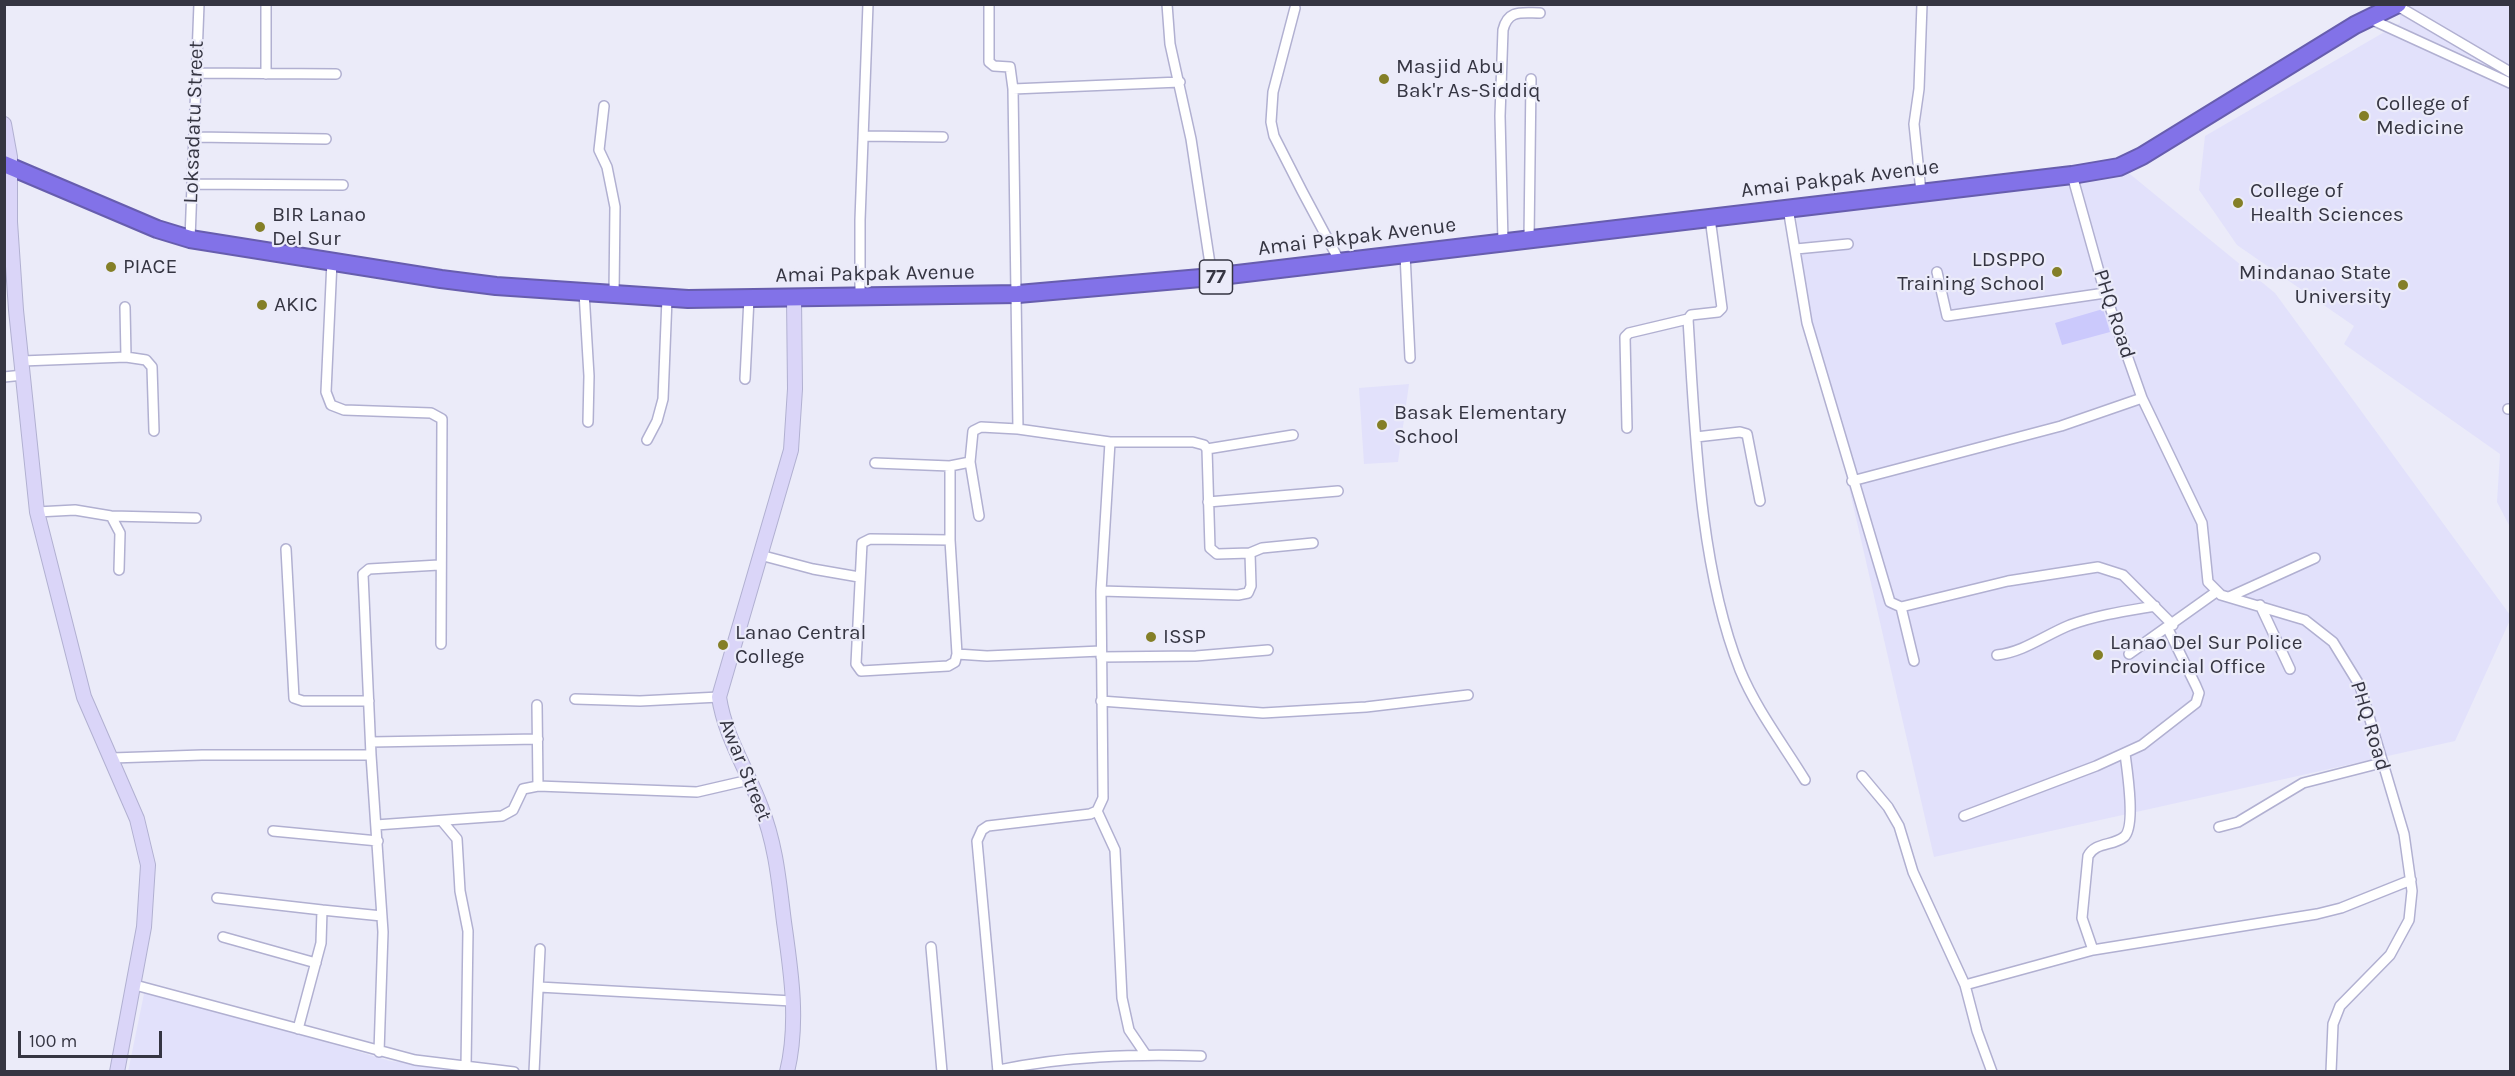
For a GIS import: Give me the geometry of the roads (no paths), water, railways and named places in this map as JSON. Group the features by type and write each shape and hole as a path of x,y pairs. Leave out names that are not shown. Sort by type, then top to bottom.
{"highway":[{"name":"Amai Pakpak Avenue","path":"7,165 158,230 190,239 485,285 667,298 1018,294 1212,277 2072,175 2119,167 2137,160 2368,18 2397,5"}],"main road":[{"path":"4,124 10,222 10,310 22,361 37,512 84,697 92,721 112,758 137,819 148,865 147,903 135,985 117,1071"},
{"name":"Awar Street","path":"787,1071 792,1001 780,868 761,806 722,719 719,697 783,480 794,429 794,298"}],"street":[{"name":"Loksadatu Street","path":"190,239 199,4"},
{"path":"266,4 266,74"},
{"path":"860,297 859,240 868,4"},
{"path":"989,4 989,62 994,66 1010,67 1013,89 1018,294 1018,429"},
{"path":"1167,4 1170,45 1180,82 1212,277"},
{"path":"1921,192 1914,124 1919,89 1922,4"},
{"path":"2397,5 2511,72"},
{"path":"1294,8 1274,92 1271,122 1275,136 1293,173 1340,262"},
{"path":"1503,242 1500,116 1503,30 1509,15 1540,13"},
{"path":"2368,18 2511,84"},
{"path":"2421,41 2428,24"},
{"path":"2467,62 2472,50"},
{"path":"196,72 336,74"},
{"path":"1529,239 1531,79"},
{"path":"1013,89 1180,82"},
{"path":"604,106 599,150 607,168 615,207 614,294"},
{"path":"864,136 943,137"},
{"path":"195,137 326,139"},
{"name":"PHQ Road","path":"2072,175 2105,293 2142,398 2202,523 2208,582 2216,592 2305,620 2333,642 2360,686 2381,763 2404,834 2411,880 2412,909 2398,944 2369,978 2346,998 2335,1015 2331,1071"},
{"path":"193,184 344,185"},
{"path":"1788,208 1807,323 1886,596 1896,606 1901,607 2008,581 2085,566 2123,574 2156,606 2170,627 2199,693 2198,699 2171,725 2125,754 1964,816"},
{"path":"1710,218 1722,308 1718,312 1691,315 1688,320 1696,437 1712,556 1728,632 1740,670 1752,694 1806,780"},
{"path":"1796,249 1848,244"},
{"path":"1405,254 1410,358"},
{"path":"332,261 326,392 331,405 344,410 431,413 442,419 439,565 441,644"},
{"path":"1937,272 1947,316 2105,293"},
{"path":"584,292 589,376 588,422"},
{"path":"647,440 657,421 663,399 667,298"},
{"path":"745,379 749,298"},
{"path":"125,307 126,357"},
{"path":"1627,428 1625,337 1629,333 1688,320"},
{"path":"22,361 126,357 146,360 152,367 154,431"},
{"path":"4,377 23,375"},
{"path":"1852,481 2061,426 2142,398"},
{"path":"979,516 970,462 970,437 976,428 1018,429 1110,442 1193,442 1204,445 1207,449 1211,551 1217,554 1250,553 1262,548 1313,543"},
{"path":"1696,437 1740,432 1747,434 1760,501"},
{"path":"1207,449 1293,435"},
{"path":"1110,442 1101,591 1103,798 1097,811 1090,814 988,826 979,834 977,841 999,1071 1061,1059 1146,1054 1201,1056"},
{"path":"875,463 950,466 970,462"},
{"path":"950,466 950,540 957,654 955,662 948,666 861,671 856,664 861,546 866,540 950,540"},
{"path":"1208,502 1338,491"},
{"path":"37,512 75,510 111,516 196,518"},
{"path":"111,516 120,532 118,570"},
{"path":"286,549 294,698 303,701 369,701"},
{"path":"1101,591 1238,595 1248,593 1251,586 1250,553"},
{"path":"760,555 813,569 860,577"},
{"path":"2229,597 2315,558"},
{"path":"379,1052 383,998 382,916 371,755 363,574 369,569 439,565"},
{"path":"2129,654 2170,627 2216,592"},
{"path":"2260,605 2290,669"},
{"path":"1997,655 2015,651 2056,631 2101,615 2156,606"},
{"path":"1901,607 1914,661"},
{"path":"957,654 1196,656 1268,650"},
{"path":"1101,701 1263,712 1366,707 1468,695"},
{"path":"574,699 640,701 719,697"},
{"path":"537,705 538,786"},
{"path":"371,742 538,739"},
{"path":"112,758 244,754 371,755"},
{"path":"2093,950 2082,918 2088,856 2092,850 2124,837 2128,829 2130,793 2125,754"},
{"path":"2219,827 2238,822 2303,783 2381,763"},
{"path":"1862,776 1888,807 1899,826 1913,872 1965,985 1977,1031 1992,1071"},
{"path":"376,825 502,816 513,810 521,791 538,786 697,792 749,780"},
{"path":"1097,811 1115,850 1124,1009 1129,1030 1146,1054"},
{"path":"442,821 457,839 460,891 468,931 466,1067"},
{"path":"273,831 378,841"},
{"path":"1965,985 2093,950 2317,914 2341,908 2411,880"},
{"path":"217,898 382,916"},
{"path":"298,1029 321,943 322,910"},
{"path":"223,937 316,963"},
{"path":"931,947 942,1071"},
{"path":"534,1071 540,949"},
{"path":"135,985 379,1052 415,1060 514,1071"},
{"path":"539,987 792,1001"}],"place":[{"name":"Masjid Abu Bak'r As-Siddiq","path":"1384,79"},
{"name":"College of Medicine","path":"2364,116"},
{"name":"College of Health Sciences","path":"2238,203"},
{"name":"BIR Lanao Del Sur","path":"260,227"},
{"name":"PIACE","path":"111,267"},
{"name":"LDSPPO Training School","path":"2057,272"},
{"name":"Mindanao State University","path":"2403,285"},
{"name":"AKIC","path":"262,305"},
{"name":"Basak Elementary School","path":"1382,425"},
{"name":"ISSP","path":"1151,637"},
{"name":"Lanao Central College","path":"723,645"},
{"name":"Lanao Del Sur Police Provincial Office","path":"2098,655"}]}
